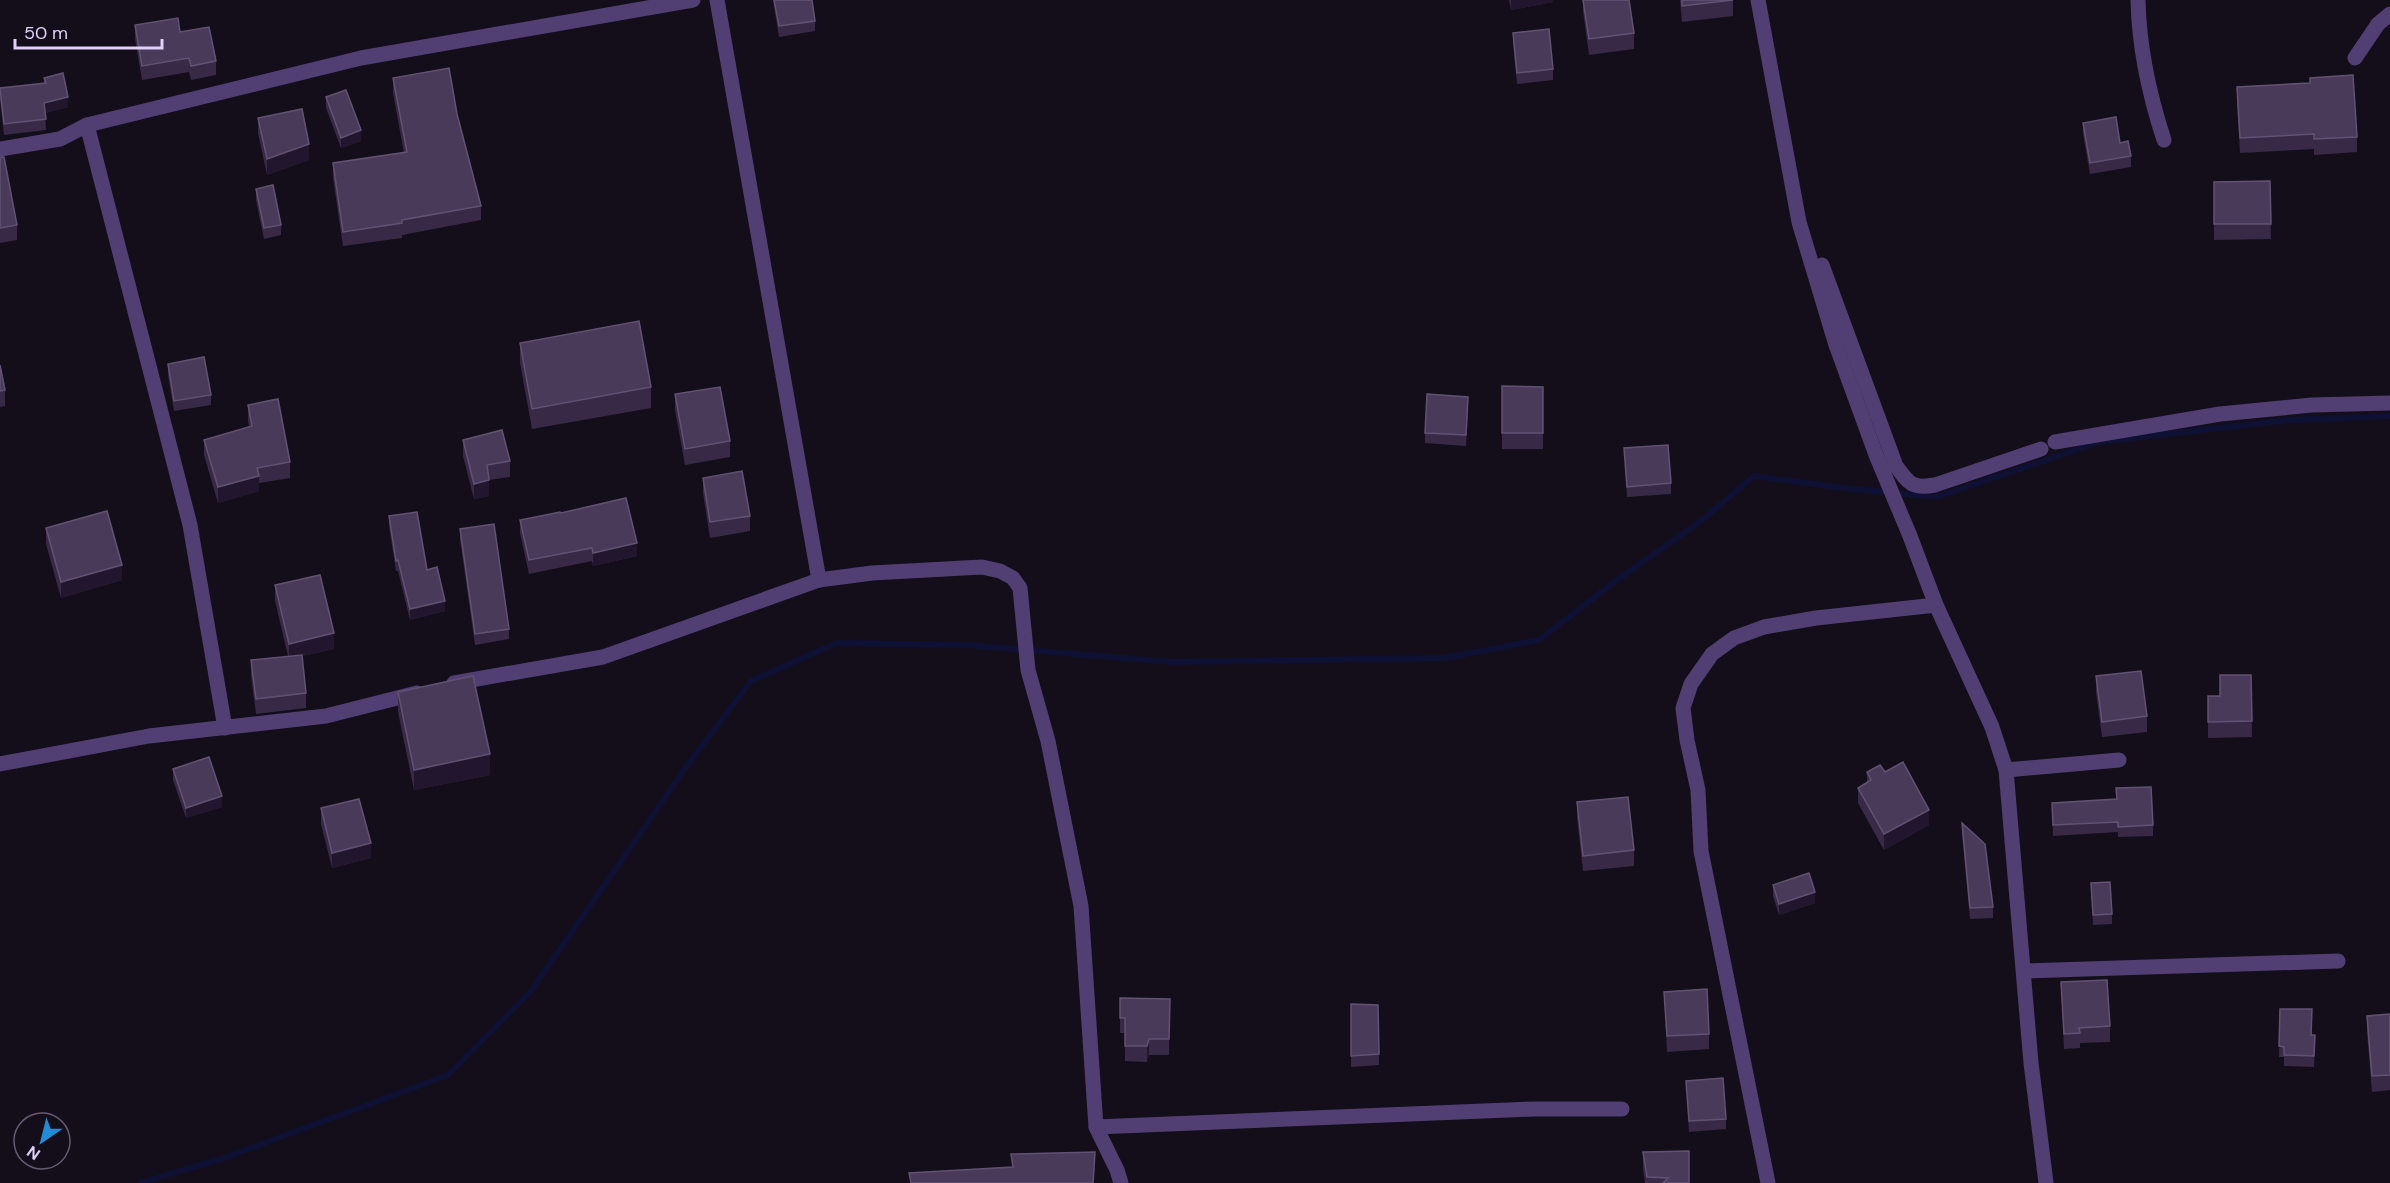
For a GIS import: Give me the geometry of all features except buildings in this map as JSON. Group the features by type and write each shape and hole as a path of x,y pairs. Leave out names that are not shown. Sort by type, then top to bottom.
{"street":[{"path":"0,149 60,139 87,125 361,58 693,0"},
{"path":"717,0 819,580"},
{"path":"1758,0 1799,222 1840,356 1876,455 1936,605 1992,727 2006,770 2031,1063 2046,1183"},
{"path":"2138,0 2139,31 2150,96 2164,140"},
{"path":"2355,58 2378,24 2390,14"},
{"path":"87,125 190,525 225,728"},
{"path":"1799,222 1819,256 1896,466 1908,482 1921,487 1935,485 2041,449"},
{"path":"2055,442 2220,414 2312,405 2390,403"},
{"path":"0,764 149,735 326,716 433,688 603,657 819,580 872,573 982,567 1000,571 1013,578 1020,588 1028,670 1048,741 1082,906 1096,1127 1121,1183"},
{"path":"1768,1183 1701,851 1698,790 1687,740 1683,708 1691,684 1712,654 1734,638 1764,627 1816,618 1936,605"},
{"path":"2006,770 2119,760"},
{"path":"2024,971 2338,961"},
{"path":"1096,1127 1533,1109 1622,1109"}],"waterway":[{"path":"140,1183 224,1158 448,1075 531,991 689,763 751,681 837,643 968,645 1172,662 1445,658 1539,640 1617,580 1701,521 1754,476 1937,497 2099,442 2289,420 2390,416"}]}
